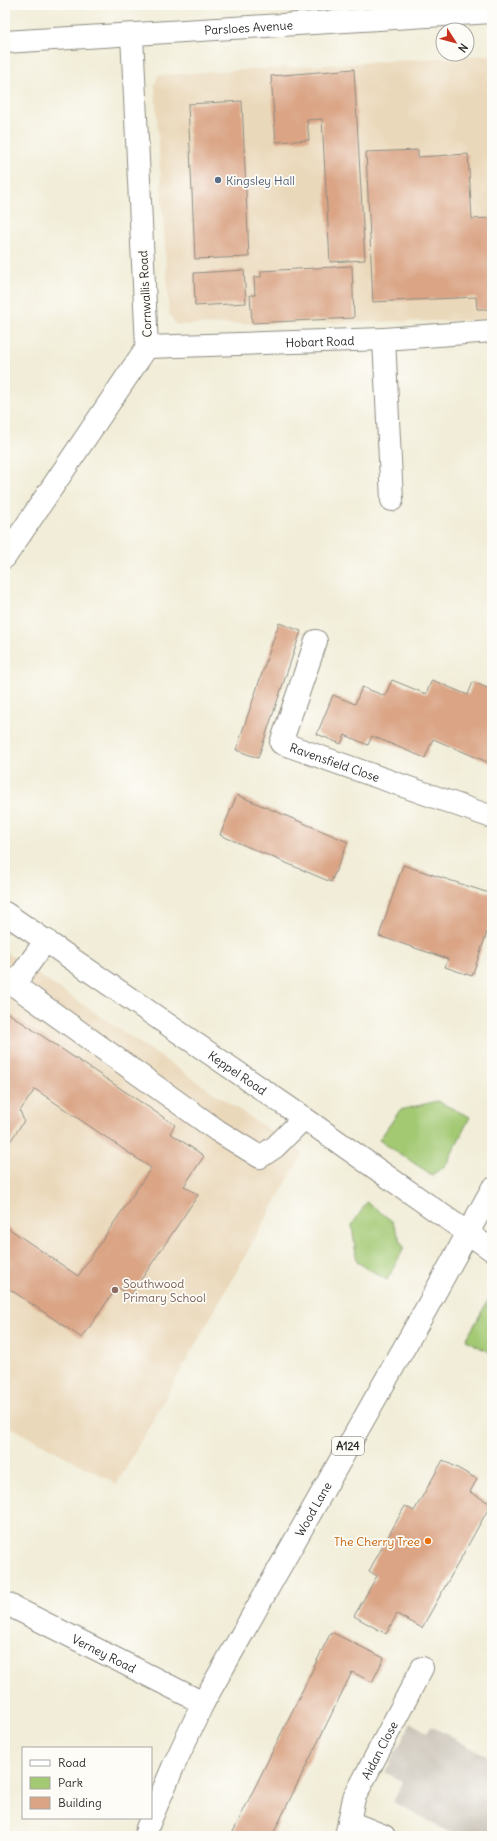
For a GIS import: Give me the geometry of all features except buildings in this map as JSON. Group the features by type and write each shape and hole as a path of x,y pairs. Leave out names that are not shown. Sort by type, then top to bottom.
{"street":[{"name":"Parsloes Avenue","path":"5,42 492,12"},
{"name":"Cornwallis Road","path":"5,557 147,347 132,35"},
{"name":"Hobart Road","path":"147,347 384,339 492,331"},
{"path":"384,339 392,500"},
{"name":"Ravensfield Close","path":"316,641 281,743 492,816"},
{"name":"Keppel Road","path":"5,913 304,1118 492,1250"},
{"path":"46,940 14,985 218,1131 260,1157 275,1147 304,1118"},
{"name":"Wood Lane","path":"152,1816 203,1703 492,1189"},
{"name":"Verney Road","path":"5,1603 203,1703"},
{"name":"Aidan Close","path":"347,1829 354,1798 422,1668"},
{"name":"Wood Lane","path":"146,1836 147,1828 151,1819"},
{"path":"347,1829 384,1836"}],"shaded area":[{"path":"492,55 492,320 176,325 169,314 155,85 158,75 435,58 435,62 475,62 475,56"},
{"name":"Southwood Primary School","path":"5,952 303,1153 117,1484 10,1427 5,1435"},
{"path":"411,1723 427,1732 431,1726 492,1759 492,1836 456,1836 393,1802 403,1782 385,1772"}],"green space":[{"path":"437,1101 470,1117 446,1165 432,1175 379,1140 400,1110"},
{"path":"367,1202 392,1221 404,1248 387,1280 357,1262 352,1225"},
{"path":"492,1293 492,1354 466,1340"}],"place":[{"name":"Kingsley Hall","path":"218,180"},
{"name":"Southwood Primary School","path":"115,1290"},
{"name":"The Cherry Tree","path":"428,1541"}]}
